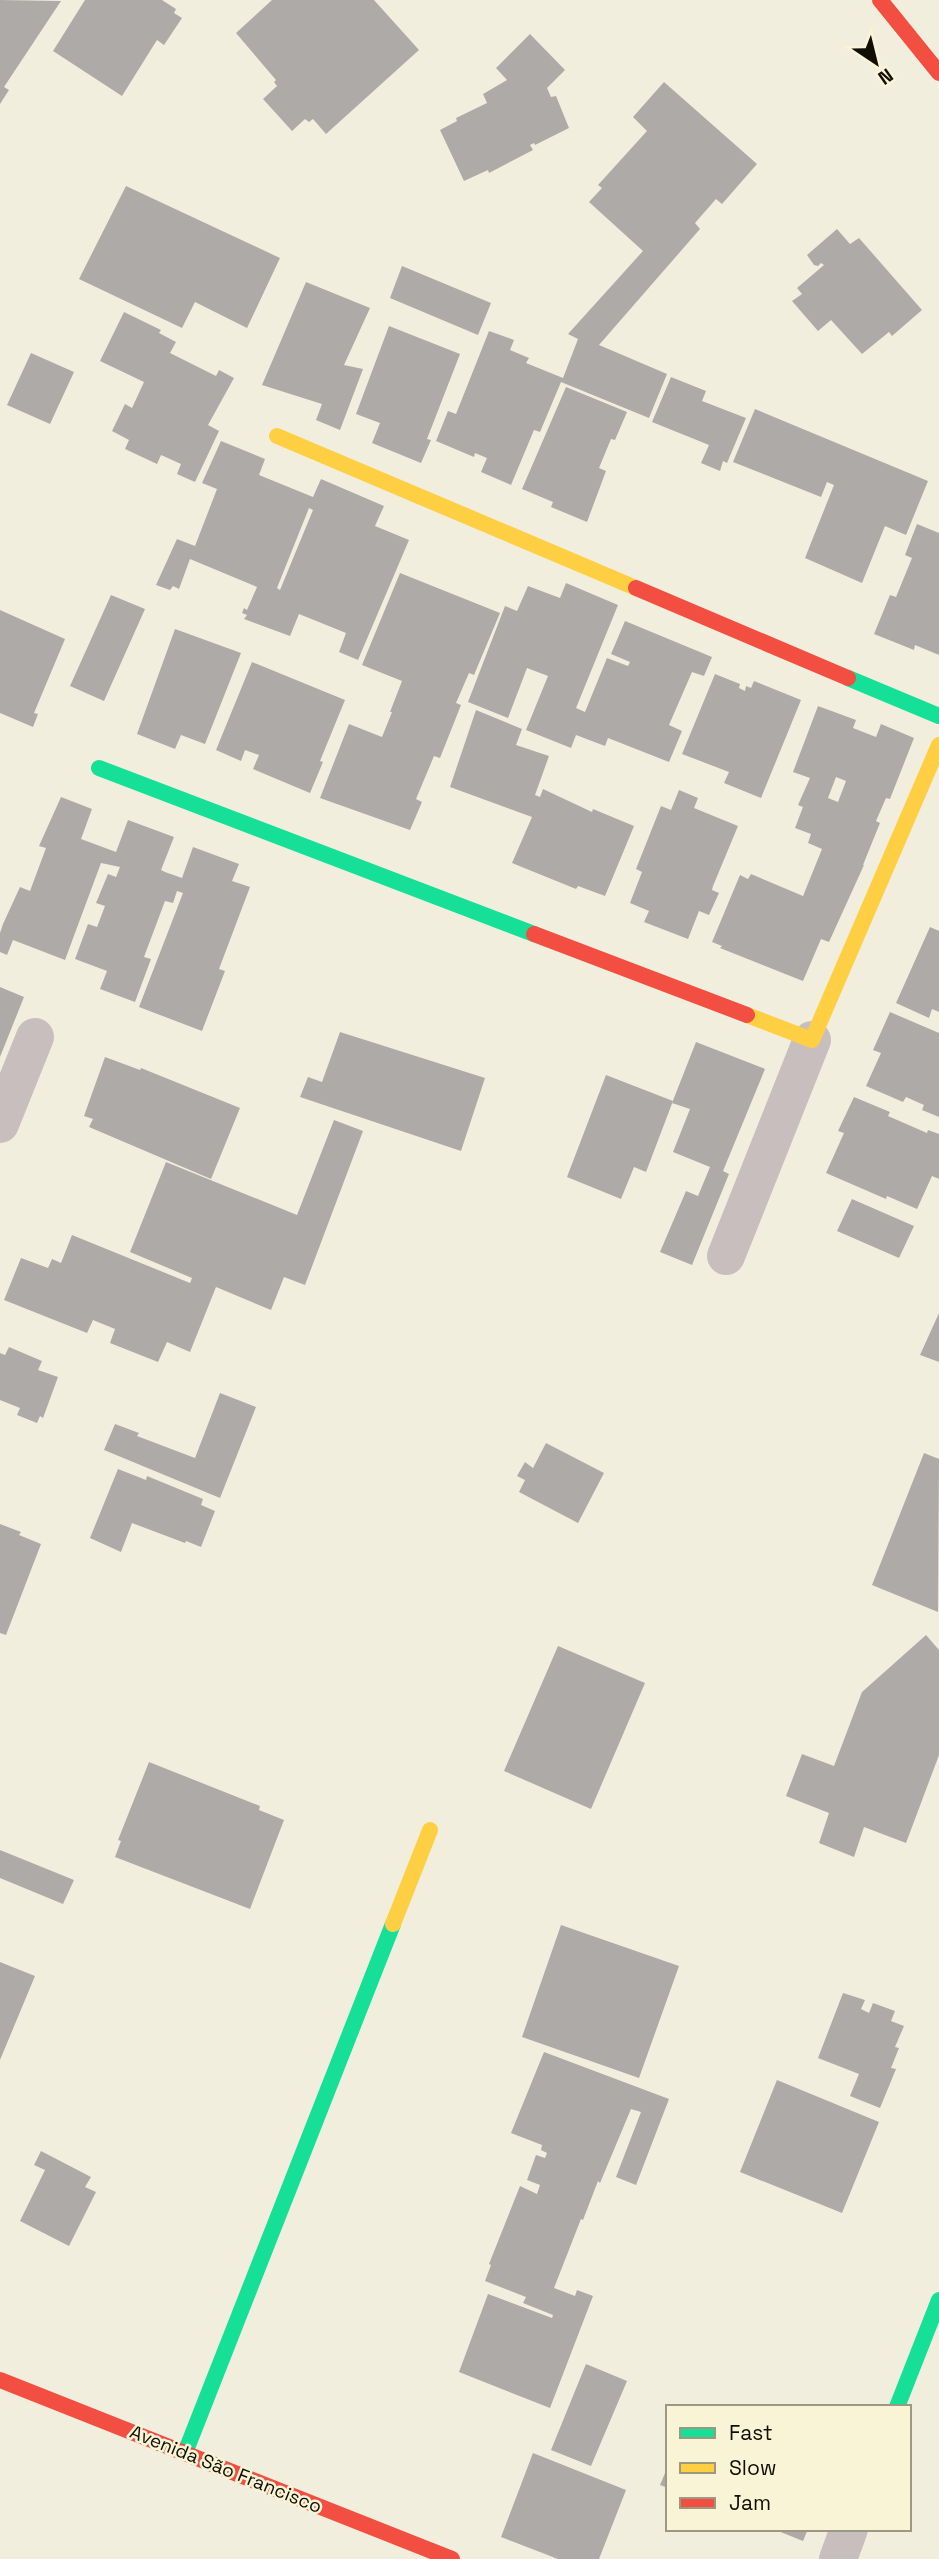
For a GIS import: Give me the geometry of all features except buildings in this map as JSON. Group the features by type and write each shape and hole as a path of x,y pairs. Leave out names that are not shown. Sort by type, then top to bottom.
{"street":[{"path":"880,0 939,73"},
{"path":"277,436 939,716"},
{"path":"726,1256 812,1040 939,745"},
{"path":"99,768 812,1040"},
{"path":"0,1125 35,1037"},
{"path":"185,2453 430,1830"},
{"path":"898,2405 939,2300"},
{"name":"Avenida São Francisco","path":"0,2380 452,2559"},
{"path":"838,2559 848,2531"}],"traffic: fast":[{"path":"848,678 939,716"},
{"path":"99,768 534,934"},
{"path":"185,2453 393,1924"},
{"path":"898,2405 939,2300"}],"traffic: slow":[{"path":"277,436 636,588"},
{"path":"747,1015 812,1040 939,745"},
{"path":"393,1924 430,1830"}],"traffic: jam":[{"path":"880,0 939,73"},
{"path":"636,588 848,678"},
{"path":"534,934 747,1015"},
{"path":"0,2380 452,2559"}]}
